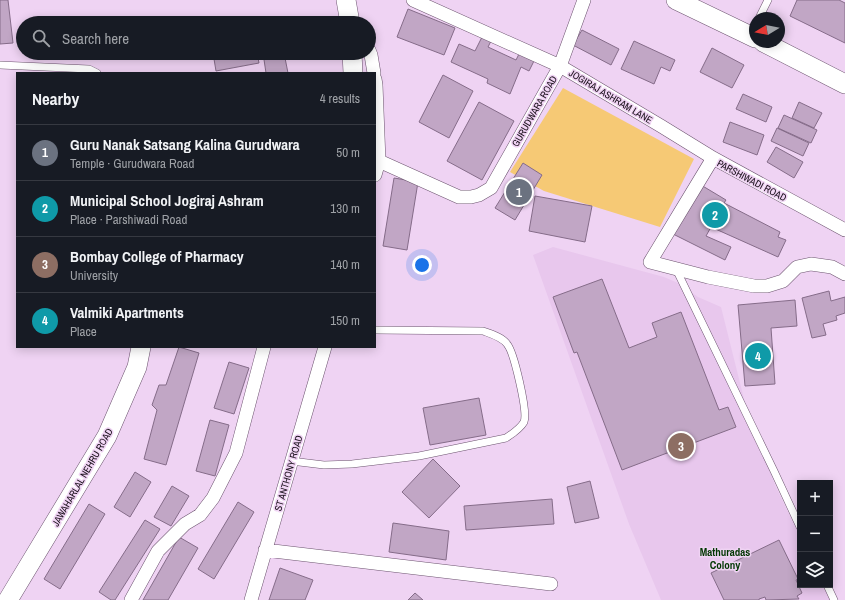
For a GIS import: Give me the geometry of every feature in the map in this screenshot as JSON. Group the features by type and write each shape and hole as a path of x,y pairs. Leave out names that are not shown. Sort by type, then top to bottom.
{"main road":[{"path":"346,0 350,16"},
{"path":"676,0 749,33"},
{"path":"778,48 845,84"},
{"path":"352,60 353,72"},
{"name":"JAWAHARLAL NEHRU ROAD","path":"8,600 107,436 137,367 141,348"}],"street":[{"path":"413,0 560,66"},
{"name":"GURUDWARA ROAD","path":"379,161 459,197 479,195 491,188 560,66 584,0"},
{"path":"372,60 374,72"},
{"name":"JOGIRAJ ASHRAM LANE","path":"560,66 661,126"},
{"path":"376,85 379,161 376,172"},
{"name":"PARSHIWADI ROAD","path":"661,126 713,158 845,230"},
{"path":"713,158 650,262 754,286 767,286 782,281 797,267 811,264 832,267 845,274"},
{"path":"131,600 158,551 185,524 200,515 213,498 236,453 264,348"},
{"name":"ST ANTHONY ROAD","path":"251,600 325,348"},
{"path":"265,550 551,584"}],"lane":[{"path":"762,12 768,0"},
{"path":"0,65 89,69 95,72"},
{"path":"676,269 797,521"},
{"path":"291,461 324,465 352,464 419,456 506,438 517,431 524,421 524,408 513,355 507,344 498,337 483,331 376,330"},
{"path":"828,588 834,600"}],"shaded area":[{"path":"563,88 694,159 660,227 544,191 510,172"},
{"path":"553,247 664,277 678,283 698,297 721,307 746,407 775,485 797,531 797,588 824,588 830,600 661,600 629,524 533,255"}],"building":[{"path":"0,0 8,0 13,43 0,44"},
{"path":"797,0 839,0 845,3 845,43 790,16"},
{"path":"408,9 455,28 444,55 397,37"},
{"path":"582,30 619,49 611,65 573,45"},
{"path":"482,37 491,41 488,47 516,60 519,54 534,61 529,71 521,67 510,94 487,83 488,79 451,62 459,44 475,51"},
{"path":"634,41 675,60 670,71 661,67 654,84 621,69"},
{"path":"712,48 744,65 732,88 700,72"},
{"path":"214,60 258,60 259,63 216,71"},
{"path":"264,60 285,60 288,72 266,72"},
{"path":"443,75 473,91 449,138 419,122"},
{"path":"743,94 772,107 766,122 736,109"},
{"path":"479,102 514,121 482,180 447,161"},
{"path":"799,102 822,113 814,128 792,118"},
{"path":"784,115 817,130 811,143 778,128"},
{"path":"730,122 764,135 757,155 723,142"},
{"path":"777,128 809,143 803,156 771,141"},
{"path":"776,147 803,162 794,178 767,162"},
{"path":"523,163 542,175 515,220 495,208"},
{"path":"394,178 418,182 407,250 383,246"},
{"path":"701,185 726,200 724,203 780,232 778,237 786,240 778,257 711,227 706,236 731,247 725,260 673,234"},
{"path":"535,196 592,206 585,242 529,231"},
{"path":"602,279 629,348 657,337 652,323 681,312 719,410 728,407 736,427 622,470 577,352 574,353 553,297"},
{"path":"829,291 831,301 845,297 845,313 836,316 837,320 823,324 826,335 812,338 802,298"},
{"path":"795,300 797,326 771,328 775,384 745,386 738,305"},
{"path":"179,348 199,353 166,465 144,459 157,410 152,405 159,385 166,385"},
{"path":"229,362 249,368 234,414 214,408"},
{"path":"479,398 486,435 430,445 423,408"},
{"path":"210,420 229,425 215,476 196,471"},
{"path":"433,459 460,486 429,518 402,492"},
{"path":"135,472 151,482 130,517 114,507"},
{"path":"590,481 599,518 575,523 567,487"},
{"path":"172,486 189,496 171,526 154,517"},
{"path":"552,499 554,524 466,530 464,506"},
{"path":"238,502 254,512 214,579 198,569"},
{"path":"89,504 105,514 60,589 44,579"},
{"path":"145,520 160,529 115,600 111,600 99,592"},
{"path":"393,523 449,531 446,560 389,552"},
{"path":"179,537 198,548 168,600 143,600"},
{"path":"779,540 797,577 797,588 800,588 802,593 797,596 799,599 766,600 765,597 759,600 724,600 711,573"},
{"path":"280,568 313,580 305,600 269,600"},
{"path":"415,593 423,600 408,600"}],"place":[{"name":"Guru Nanak Satsang Kalina Gurudwara","path":"519,192"},
{"name":"Municipal School Jogiraj Ashram","path":"715,215"},
{"name":"Valmiki Apartments","path":"758,356"},
{"name":"Bombay College of Pharmacy","path":"681,446"}],"district":[{"name":"Mathuradas Colony","path":"725,558"}]}
